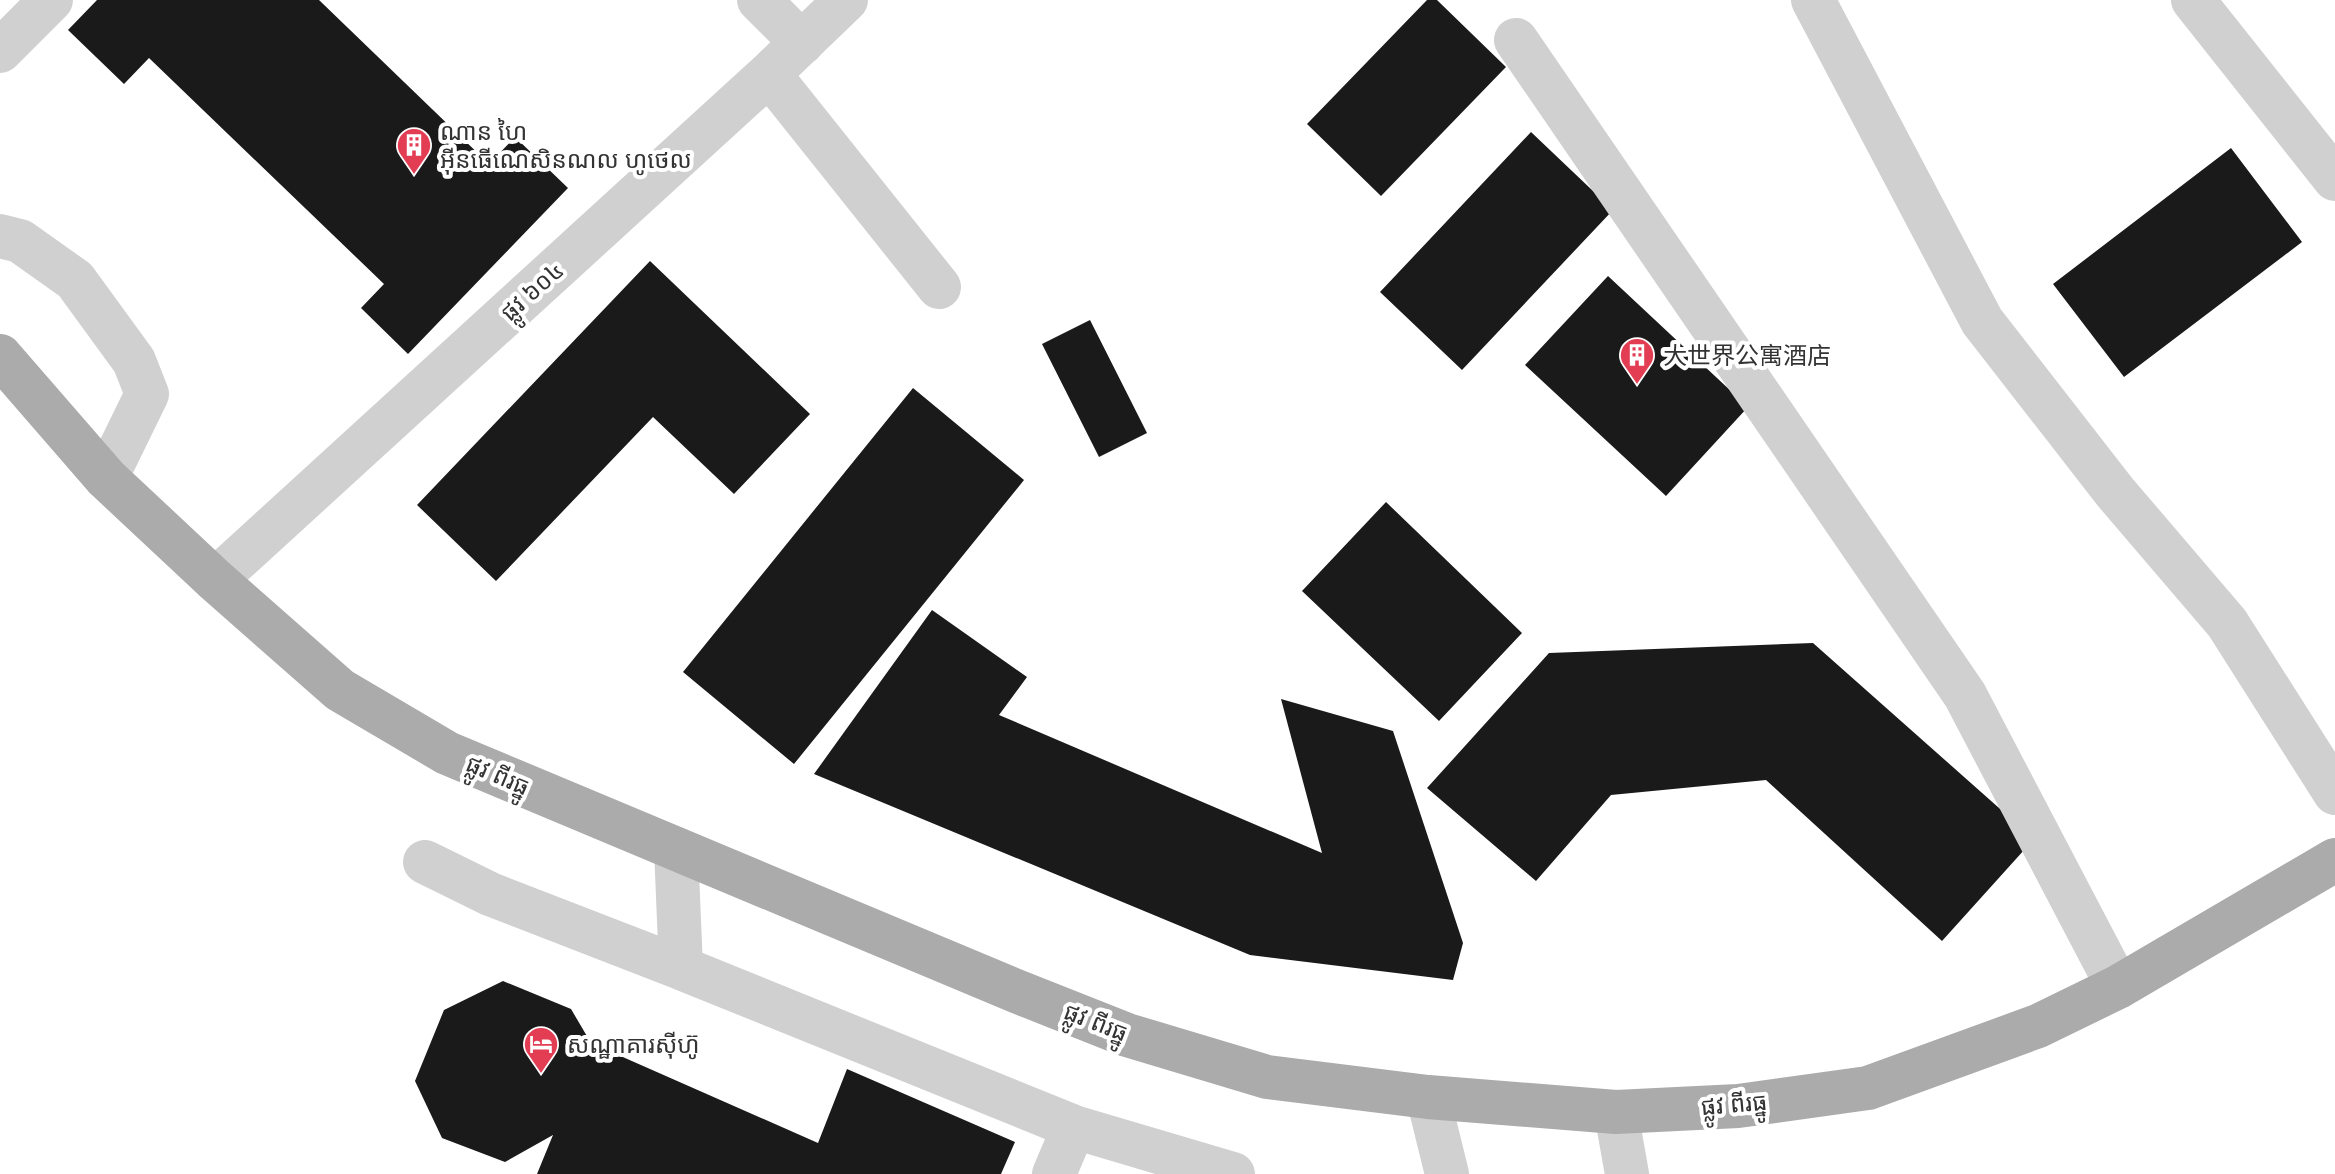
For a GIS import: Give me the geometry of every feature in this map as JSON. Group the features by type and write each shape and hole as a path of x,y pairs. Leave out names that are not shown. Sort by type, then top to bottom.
{"main road":[{"name":"ផ្លូវ ពីរធ្នូ","path":"0,356 106,478 215,580 340,690 420,738 447,753 1016,991 1127,1035 1267,1077 1428,1097 1616,1112 1738,1106 1868,1088 2038,1026 2118,987 2335,860"}],"street":[{"path":"0,51 51,0"},
{"path":"759,0 802,43"},
{"name":"ផ្លូវ ៦០៤","path":"215,580 846,0"},
{"path":"1813,0 1982,321 2115,492 2227,623 2335,793"},
{"path":"2193,0 2335,179"},
{"path":"1516,40 1965,695 2118,987"},
{"path":"769,74 939,287"},
{"path":"0,236 20,241 75,280 134,361 147,394 106,478"},
{"path":"676,849 681,968"},
{"path":"425,862 490,894 1074,1127 1233,1174"},
{"path":"1428,1097 1447,1174"},
{"path":"1616,1112 1627,1174"},
{"path":"1054,1174 1074,1127"}],"building":[{"name":"ណាន ហៃ អ៊ីនធើណេសិនណល ហូថេល","path":"97,0 319,0 489,164 515,137 568,188 408,354 361,308 384,284 149,58 124,84 68,30"},
{"path":"1427,0 1437,0 1506,67 1381,196 1307,124"},
{"path":"1531,132 1613,210 1462,370 1380,292"},
{"path":"2231,148 2302,242 2124,377 2053,284"},
{"path":"650,261 810,414 734,494 653,417 496,581 417,505"},
{"name":"大世界公寓酒店","path":"1608,276 1748,407 1666,496 1525,365"},
{"path":"1090,320 1147,433 1099,457 1042,344"},
{"path":"913,388 1024,480 794,764 683,672"},
{"path":"1386,502 1522,633 1439,721 1302,591"},
{"path":"932,610 1027,677 999,715 1322,853 1281,699 1393,731 1463,943 1453,980 1250,955 814,774"},
{"path":"1813,643 2034,839 1942,941 1766,780 1611,795 1536,881 1427,788 1549,653"},
{"name":"សណ្ឋាគារស៊ីហ៊ូ","path":"503,981 571,1009 591,1043 818,1143 847,1069 1015,1142 1001,1174 537,1174 553,1135 505,1162 442,1138 415,1081 444,1010"}],"place":[{"name":"ណាន ហៃ អ៊ីនធើណេសិនណល ហូថេល","path":"414,176"},
{"name":"大世界公寓酒店","path":"1637,386"},
{"name":"សណ្ឋាគារស៊ីហ៊ូ","path":"541,1075"}]}
